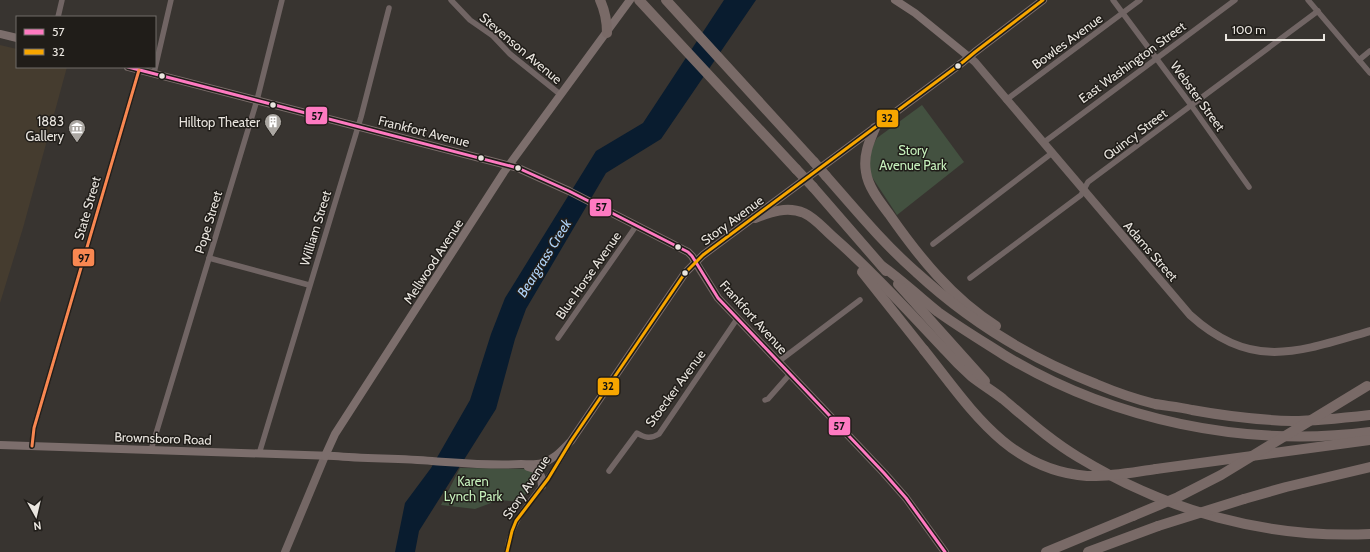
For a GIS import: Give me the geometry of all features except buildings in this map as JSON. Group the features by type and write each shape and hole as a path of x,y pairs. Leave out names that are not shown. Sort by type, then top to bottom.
{"highway":[{"path":"600,0 607,20 607,33"},
{"path":"639,0 796,169 961,355 1002,398 1037,429 1076,456 1127,485 1182,508 1227,520 1274,529 1321,534 1370,534"},
{"path":"666,0 875,231 908,265 944,296 981,324 1018,348 1078,377 1120,394 1156,404 1210,413 1291,421 1370,415"},
{"path":"875,128 866,151 865,161 866,172 870,185 910,245 926,264 958,296 994,325 1030,348 1071,368 1118,387 1162,400 1172,406"},
{"path":"754,218 776,211 795,210 805,213 814,219 846,247 970,375 1002,398"},
{"path":"831,235 988,428 1006,444 1027,458 1056,470 1087,476 1112,475 1370,440"},
{"path":"882,266 939,312 1024,367 1078,392 1126,410 1182,424 1234,433 1292,436 1343,435 1370,432"},
{"path":"1046,552 1178,497 1222,475 1369,385"},
{"path":"1088,552 1158,526 1244,499 1370,467"}],"main road":[{"name":"Mellwood Avenue","path":"325,456 335,434 510,165 630,0"},
{"path":"895,0 915,13 969,57"},
{"name":"Story Avenue","path":"571,441 660,308 685,273 703,255 875,128 1043,0"},
{"path":"0,34 16,38"},
{"name":"Frankfort Avenue","path":"132,68 510,165 569,191 688,252 696,263"},
{"path":"511,465 540,463 550,460 571,441"},
{"name":"Brownsboro Road","path":"0,444 325,456 362,459 432,460 511,465"},
{"path":"511,465 535,468 538,470 541,476 542,486"}],"street":[{"path":"58,16 62,0"},
{"path":"156,65 171,0"},
{"name":"Pope Street","path":"151,450 257,100 282,0"},
{"name":"Stevenson Avenue","path":"451,0 470,20 493,36 510,54 561,95"},
{"name":"Webster Street","path":"1113,0 1191,105 1249,187"},
{"name":"Bowles Avenue","path":"1006,100 1140,0"},
{"name":"East Washington Street","path":"1043,143 1235,0"},
{"path":"1308,0 1370,72"},
{"name":"William Street","path":"259,454 358,126 389,8"},
{"name":"Quincy Street","path":"970,278 1081,195 1088,182 1318,11"},
{"path":"1359,60 1370,51"},
{"name":"Adams Street","path":"969,57 975,62 1190,315 1204,328 1222,339 1250,349 1265,352 1284,352 1319,346 1370,331"},
{"path":"154,74 155,68"},
{"name":"State Street","path":"32,446 34,428 38,413 139,70"},
{"path":"933,244 1052,153"},
{"name":"Blue Horse Avenue","path":"558,338 636,226"},
{"path":"209,258 309,285"},
{"name":"Frankfort Avenue","path":"696,263 712,291 888,477 906,498 945,552"},
{"path":"778,362 860,300"},
{"name":"Stoecker Avenue","path":"608,471 638,433 647,438 658,434 737,319"},
{"path":"765,400 768,399 790,374"},
{"name":"Story Avenue","path":"507,552 516,521 548,479 571,441"},
{"name":"Mellwood Avenue","path":"285,552 325,456"}],"shaded area":[{"path":"0,45 16,49 16,68 67,68 23,228 0,303"}],"green space":[{"name":"Story Avenue Park","path":"922,105 964,162 897,215 870,174 869,153 877,138"},
{"name":"Karen Lynch Park","path":"460,468 530,469 539,475 520,502 499,500 475,509 441,505"}],"water":[{"name":"Beargrass Creek","path":"724,0 756,0 661,139 606,173 526,309 515,339 496,409 419,531 415,552 395,552 405,503 431,468 470,400 491,334 505,298 596,151 643,123"}],"transit line":[{"name":"32","path":"507,552 516,521 548,479 571,441 685,273 703,255 963,62 1043,0"},
{"name":"57","path":"132,68 518,168 569,191 688,252 718,298 884,473 906,498 945,552"},
{"name":"97","path":"32,446 34,428 139,70"}],"place":[{"name":"Hilltop Theater","path":"273,137"},
{"name":"1883 Gallery","path":"77,143"}]}
